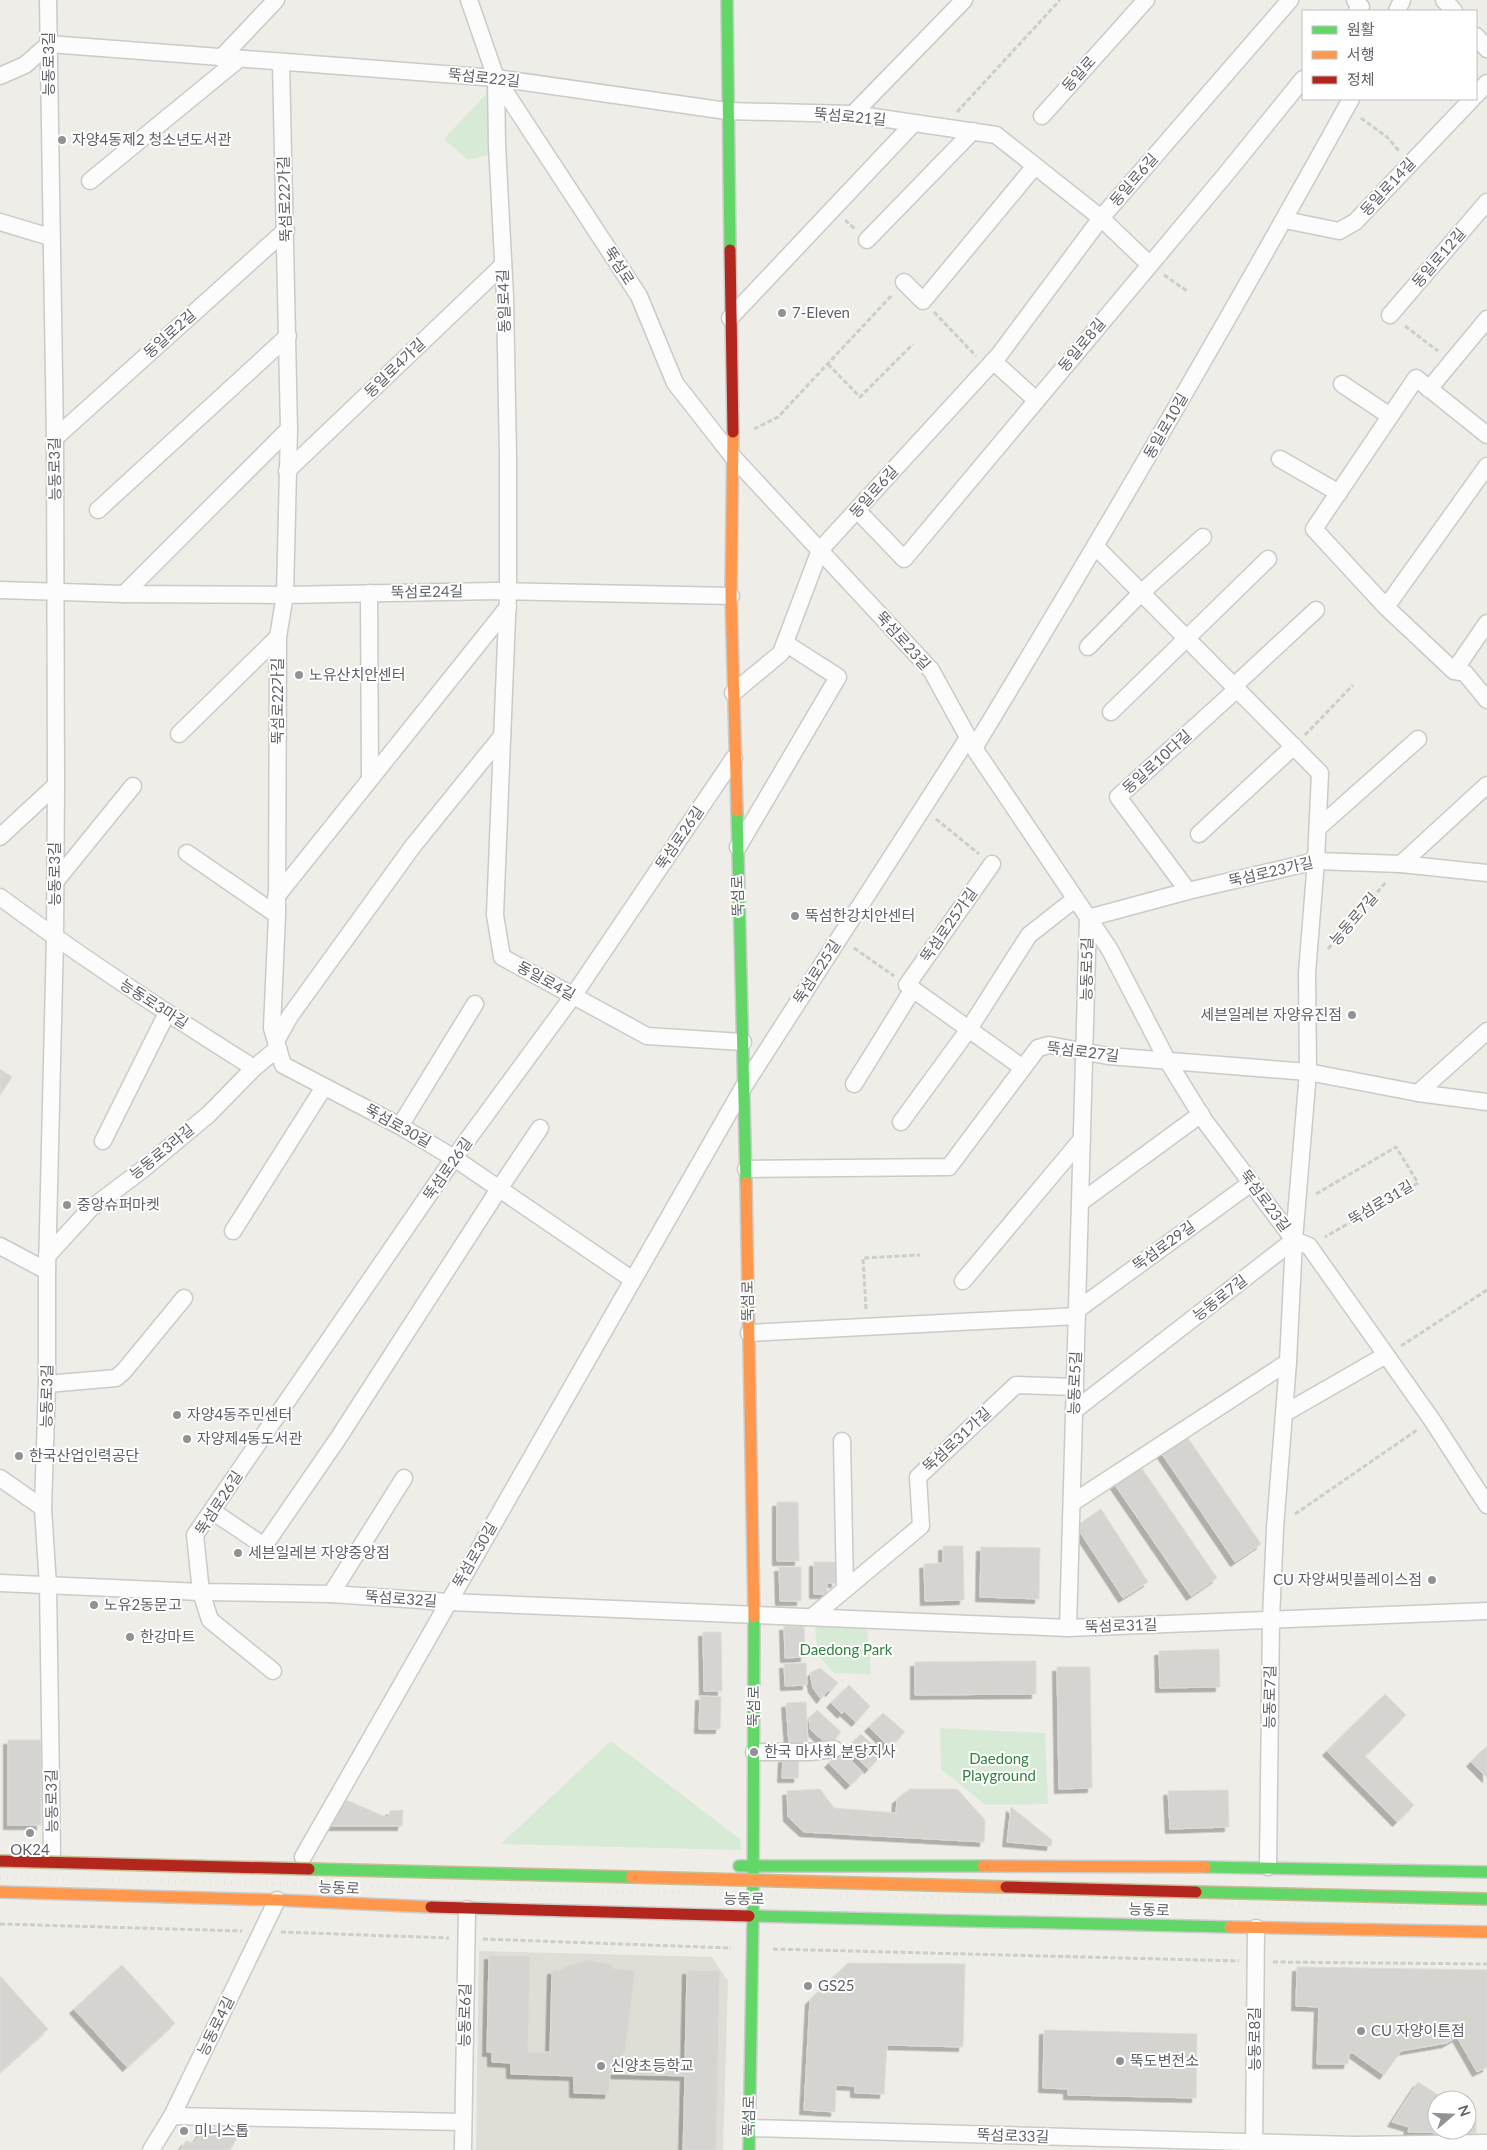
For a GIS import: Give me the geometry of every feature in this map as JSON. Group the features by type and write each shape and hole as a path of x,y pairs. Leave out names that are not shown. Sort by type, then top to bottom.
{"main road":[{"name":"뚝섬로","path":"726,0 733,439 731,596 746,1169 754,1614 753,1914 749,2150"},
{"path":"0,1853 308,1857"},
{"path":"0,1861 1487,1899"},
{"path":"724,1866 1268,1867 1487,1872"},
{"name":"능동로","path":"0,1892 277,1900 467,1909 1487,1932"},
{"path":"738,1892 768,1893"},
{"path":"1008,1899 1487,1910"}],"street":[{"name":"능동로3길","path":"48,0 56,591 56,785 55,938 47,1264 47,1384 43,1508 48,1586 52,1854"},
{"path":"221,58 276,0"},
{"name":"동일로4길","path":"469,0 496,78 497,145 503,265 508,458 508,600 495,915 502,957 647,1036 743,1042"},
{"path":"853,114 964,0"},
{"name":"동일로","path":"1042,116 1146,0"},
{"name":"동일로6길","path":"820,550 990,364 1101,218 1290,0"},
{"path":"1355,0 1361,7 1358,10"},
{"path":"1444,0 1453,10"},
{"path":"1477,37 1487,48"},
{"name":"뚝섬로22길","path":"49,44 496,78 727,111"},
{"path":"0,76 25,65 49,44"},
{"path":"90,181 239,59"},
{"name":"뚝섬로22가길","path":"281,62 286,230 288,429 285,595 278,637 277,915 272,1028 283,1064"},
{"name":"뚝섬로","path":"496,78 639,296 675,383 733,457"},
{"name":"동일로8길","path":"857,510 904,559 1302,80"},
{"path":"1477,94 1487,83"},
{"name":"동일로14길","path":"1284,220 1339,231 1355,222 1471,100"},
{"name":"동일로10길","path":"971,743 1096,546 1284,220 1348,103"},
{"name":"뚝섬로21길","path":"727,111 853,114 996,135 1101,218 1150,264"},
{"path":"730,318 914,123"},
{"path":"867,240 973,131"},
{"path":"904,282 923,301 1036,166"},
{"name":"동일로12길","path":"1390,315 1487,202"},
{"path":"0,222 50,237"},
{"name":"동일로2길","path":"54,438 286,230"},
{"name":"동일로4가길","path":"287,471 503,265"},
{"path":"1428,389 1451,360 1483,330"},
{"path":"98,510 288,336"},
{"path":"990,364 1036,400"},
{"path":"1487,435 1416,378 1314,529 1386,607 1454,671 1465,673 1487,700"},
{"path":"1342,384 1390,416"},
{"path":"124,594 288,429"},
{"name":"뚝섬로23길","path":"733,457 930,670 971,743 1110,950 1167,1060 1201,1114 1294,1240 1309,1246"},
{"path":"1280,459 1339,493"},
{"path":"1386,607 1487,466"},
{"path":"1088,647 1142,592 1203,537"},
{"path":"1096,546 1320,773 1316,861"},
{"path":"733,693 781,653 820,550"},
{"path":"1111,712 1268,559"},
{"name":"뚝섬로24길","path":"0,590 124,594 370,594 508,600 731,596"},
{"path":"370,594 370,778"},
{"path":"276,897 508,600"},
{"name":"동일로10다길","path":"1188,890 1118,797 1316,610"},
{"path":"1454,671 1487,623"},
{"path":"179,734 278,637"},
{"path":"737,850 838,677 785,643"},
{"path":"277,1045 290,1016 413,846 502,736"},
{"path":"1318,828 1418,739"},
{"name":"뚝섬로25길","path":"744,1086 923,808 971,743"},
{"path":"1198,834 1294,746"},
{"name":"뚝섬로26길","path":"273,1671 210,1620 201,1592 195,1535 454,1158 574,996 734,758"},
{"path":"0,838 56,785"},
{"path":"1401,864 1487,785"},
{"path":"54,882 133,786"},
{"path":"187,852 277,915"},
{"name":"뚝섬로23가길","path":"1088,918 1188,890 1316,861 1401,864 1487,873"},
{"name":"능동로7길","path":"1268,1867 1271,1619 1275,1528 1285,1413 1294,1240 1308,1072 1307,973 1316,861"},
{"name":"뚝섬로25가길","path":"854,1084 910,987 992,864"},
{"name":"능동로3길","path":"0,897 55,938"},
{"path":"901,1122 968,1029 1029,935 1075,899"},
{"name":"능동로5길","path":"1068,1628 1088,918"},
{"name":"능동로3마길","path":"55,938 167,1013 254,1068"},
{"path":"910,987 1023,1068"},
{"path":"400,1126 475,1004"},
{"path":"103,1141 167,1013"},
{"path":"1418,1093 1487,1031"},
{"name":"능동로3라길","path":"47,1264 90,1209 142,1170 209,1114 277,1045"},
{"name":"뚝섬로27길","path":"746,1169 949,1167 1038,1048 1049,1045 1108,1056 1308,1072 1418,1093 1487,1102"},
{"name":"뚝섬로30길","path":"283,1064 400,1126 454,1158 633,1280"},
{"name":"뚝섬로30길","path":"308,1857 449,1602 744,1086"},
{"path":"233,1231 324,1087"},
{"path":"1081,1202 1201,1114"},
{"path":"212,1511 264,1546 338,1440 498,1188 540,1128"},
{"path":"963,1281 1082,1139"},
{"name":"뚝섬로29길","path":"1077,1313 1251,1183"},
{"name":"능동로7길","path":"1075,1410 1294,1240"},
{"path":"0,1246 47,1264"},
{"path":"1309,1246 1432,1420 1487,1505"},
{"path":"47,1384 116,1378 124,1371 184,1298"},
{"path":"749,1333 1077,1313"},
{"path":"1285,1413 1386,1355"},
{"path":"1072,1503 1288,1362"},
{"name":"뚝섬로31가길","path":"812,1617 921,1526 918,1476 1016,1385 1075,1388"},
{"path":"842,1441 846,1589"},
{"path":"0,1478 43,1508"},
{"path":"331,1594 404,1478"},
{"name":"뚝섬로32길","path":"0,1583 201,1592 331,1594 449,1602 754,1614"},
{"name":"뚝섬로31길","path":"754,1614 1068,1628 1487,1611"},
{"path":"754,1752 810,1752 834,1749"},
{"name":"능동로4길","path":"151,2150 172,2116 277,1900"},
{"name":"능동로6길","path":"463,2150 467,1909"},
{"name":"능동로8길","path":"1254,2146 1256,1928"},
{"path":"172,2116 463,2122"},
{"name":"뚝섬로33길","path":"749,2128 1352,2148 1487,2143"}],"path":[{"path":"943,127 1060,0"},
{"path":"1348,103 1387,137 1410,164"},
{"path":"833,209 867,240"},
{"path":"1150,264 1187,290"},
{"path":"733,439 778,417 904,282"},
{"path":"923,301 990,364"},
{"path":"1390,315 1451,360"},
{"path":"828,364 860,396 913,344"},
{"path":"1294,746 1353,685"},
{"path":"923,808 992,864"},
{"name":"능동로7길","path":"1326,951 1401,864"},
{"path":"840,937 910,987"},
{"name":"뚝섬로31길","path":"1298,1205 1396,1147 1418,1183 1309,1246"},
{"path":"868,1327 863,1258 920,1255"},
{"path":"1386,1355 1487,1290"},
{"path":"1275,1528 1432,1420"}],"shaded area":[{"name":"신양초등학교","path":"479,1951 712,1957 728,1981 723,2150 476,2150"}],"green space":[{"path":"490,90 491,154 468,160 444,139"},
{"name":"Daedong Park","path":"815,1623 867,1627 871,1674 834,1673 817,1654"},
{"name":"Daedong Playground","path":"940,1728 1045,1733 1048,1804 986,1805 941,1769"},
{"path":"611,1741 740,1839 741,1850 501,1844"}],"building":[{"path":"0,1069 12,1077 0,1095"},
{"path":"1185,1434 1261,1544 1235,1562 1160,1451"},
{"path":"1141,1467 1217,1578 1191,1596 1115,1485"},
{"path":"777,1502 798,1502 799,1561 777,1561"},
{"path":"1101,1509 1148,1582 1123,1598 1076,1526"},
{"path":"943,1546 963,1546 964,1600 925,1601 924,1564 943,1563"},
{"path":"981,1547 1040,1548 1039,1599 980,1597"},
{"path":"814,1562 836,1562 836,1583 827,1583 827,1594 814,1594"},
{"path":"779,1567 801,1567 801,1601 780,1601"},
{"path":"784,1626 804,1626 805,1657 785,1658"},
{"path":"703,1632 721,1632 722,1691 704,1691"},
{"path":"1219,1649 1220,1687 1160,1688 1159,1651"},
{"path":"1036,1661 1036,1694 915,1695 915,1662"},
{"path":"806,1663 807,1685 785,1686 784,1664"},
{"path":"1057,1667 1090,1667 1092,1788 1059,1789"},
{"path":"820,1668 838,1683 830,1692 828,1690 821,1699 813,1688 810,1673"},
{"path":"849,1685 870,1706 856,1722 844,1711 842,1714 831,1703"},
{"path":"1385,1694 1406,1715 1365,1756 1414,1805 1397,1822 1327,1751"},
{"path":"700,1696 721,1697 720,1729 699,1729"},
{"path":"806,1702 808,1743 789,1744 786,1703"},
{"path":"817,1710 841,1732 829,1746 810,1729 809,1718"},
{"path":"883,1713 905,1732 889,1747 869,1727"},
{"path":"861,1734 882,1754 869,1769 847,1749"},
{"path":"8,1740 41,1740 41,1825 8,1825"},
{"path":"1487,1746 1487,1778 1471,1762"},
{"path":"842,1750 863,1773 850,1785 829,1763"},
{"path":"783,1758 799,1758 798,1778 782,1778"},
{"path":"820,1789 834,1808 896,1813 897,1799 910,1789 957,1789 985,1820 984,1842 804,1832 788,1817 787,1791"},
{"path":"1228,1790 1229,1827 1170,1829 1168,1791"},
{"path":"346,1800 388,1818 390,1811 403,1810 402,1826 331,1826"},
{"path":"1011,1807 1052,1840 1051,1846 1007,1842"},
{"path":"489,1955 530,1956 528,2052 550,2052 552,1970 563,1970 565,1966 589,1960 613,1965 612,1968 635,1971 625,2054 621,2054 620,2063 685,2064 687,1970 720,1971 716,2150 683,2150 685,2076 610,2074 609,2094 574,2093 574,2076 511,2074 511,2063 492,2062 492,2052 487,2052"},
{"path":"848,1963 965,1964 963,2047 887,2045 884,2094 855,2093 855,2086 836,2085 835,2112 804,2110 810,2000"},
{"path":"122,1965 175,2023 127,2067 74,2009"},
{"path":"1297,1967 1487,1970 1487,2067 1477,2072 1457,2037 1447,2043 1401,2051 1384,2075 1353,2053 1349,2053 1348,2064 1317,2064 1319,2007 1296,2006"},
{"path":"0,1976 48,2029 0,2072"},
{"name":"뚝도변전소","path":"1044,2030 1197,2034 1196,2098 1068,2095 1068,2089 1043,2088"},
{"path":"1418,2082 1430,2090 1427,2090 1427,2132 1408,2132 1409,2127 1392,2122"},
{"path":"204,2128 242,2130 230,2150 180,2150 186,2141 194,2143"}],"railway":[{"path":"0,1867 1487,1899"},
{"path":"0,1878 1487,1910"}],"traffic: fast":[{"path":"727,0 730,250"},
{"path":"737,811 746,1183"},
{"path":"749,2150 753,1914 754,1617"},
{"path":"739,1866 983,1866"},
{"path":"1205,1867 1487,1872"},
{"path":"309,1869 631,1877"},
{"path":"1196,1892 1487,1899"},
{"path":"749,1916 1230,1927"}],"traffic: slow":[{"path":"733,432 731,596 737,811"},
{"path":"746,1183 754,1617"},
{"path":"983,1866 1205,1867"},
{"path":"631,1877 1006,1887"},
{"path":"0,1892 277,1900 431,1907"},
{"path":"1230,1927 1487,1932"}],"traffic: jam":[{"path":"730,250 733,432"},
{"path":"0,1861 309,1869"},
{"path":"1006,1887 1196,1892"},
{"path":"431,1907 749,1916"}],"place":[{"name":"자양4동제2 청소년도서관","path":"62,140"},
{"name":"7-Eleven","path":"782,313"},
{"name":"노유산치안센터","path":"299,675"},
{"name":"뚝섬한강치안센터","path":"795,916"},
{"name":"세븐일레븐 자양유진점","path":"1352,1015"},
{"name":"중앙슈퍼마켓","path":"67,1205"},
{"name":"자양4동주민센터","path":"177,1415"},
{"name":"자양제4동도서관","path":"187,1439"},
{"name":"한국산업인력공단","path":"19,1456"},
{"name":"세븐일레븐 자양중앙점","path":"238,1553"},
{"name":"CU 자양써밋플레이스점","path":"1432,1580"},
{"name":"노유2동문고","path":"94,1605"},
{"name":"한강마트","path":"130,1637"},
{"name":"한국 마사회 분당지사","path":"754,1752"},
{"name":"OK24","path":"30,1833"},
{"name":"GS25","path":"808,1986"},
{"name":"CU 자양이튼점","path":"1361,2031"},
{"name":"뚝도변전소","path":"1120,2061"},
{"name":"신양초등학교","path":"601,2066"},
{"name":"미니스톱","path":"184,2131"}]}
